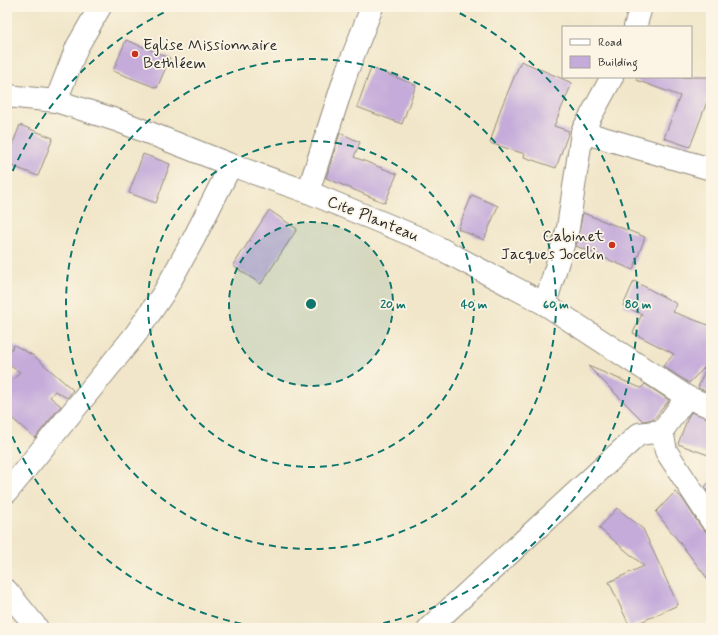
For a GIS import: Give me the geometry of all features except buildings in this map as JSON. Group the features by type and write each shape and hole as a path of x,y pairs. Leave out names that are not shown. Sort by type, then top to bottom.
{"street":[{"path":"56,100 77,47 100,7"},
{"path":"308,192 347,71 372,7"},
{"path":"635,26 641,7"},
{"path":"545,304 568,228 582,132 611,78"},
{"name":"Cite Planteau","path":"7,96 56,100 119,121 231,166 308,192 424,240 545,304 687,397 711,407"},
{"path":"582,132 711,169"},
{"path":"7,492 135,335 163,294 231,166"},
{"path":"429,628 639,434 662,431 687,397"},
{"path":"662,431 666,451 711,520"},
{"path":"7,591 37,628"}],"place":[{"name":"Eglise Missionnaire Bethléem","path":"135,54"},
{"name":"Cabinet Jacques Jocelin","path":"612,245"}]}
